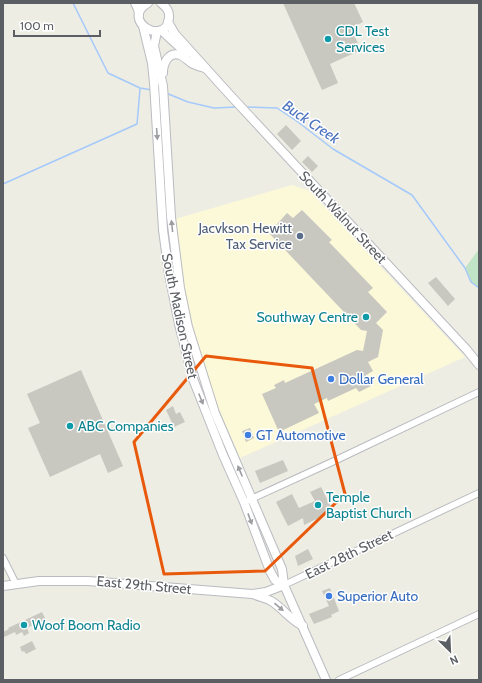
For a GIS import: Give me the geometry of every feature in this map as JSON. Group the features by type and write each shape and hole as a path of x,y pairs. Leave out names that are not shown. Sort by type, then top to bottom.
{"main road":[{"path":"134,3 140,15"},
{"path":"140,15 143,6 147,3"},
{"path":"143,26 149,31 159,31 168,22 169,14 164,4"},
{"name":"South Madison Street","path":"140,15 152,63 163,230 169,274 179,324 192,376 223,454 282,569 284,585 326,680"},
{"name":"South Walnut Street","path":"168,22 175,34 467,350 479,365"},
{"name":"South Madison Street","path":"159,31 154,46 164,90 172,222 180,288 188,327 215,413 247,500 270,572 275,580 284,585"},
{"name":"South Walnut Street","path":"159,31 206,68"},
{"path":"164,90 164,62 168,57 180,55 195,65 206,68"},
{"name":"East 29th Street","path":"3,586 39,581 88,581 252,594 266,592 284,585"},
{"path":"252,594 269,599 295,623 302,626"}],"street":[{"path":"247,500 332,462 479,392"},
{"name":"East 28th Street","path":"284,585 479,493"},
{"path":"3,558 16,584"},
{"path":"339,680 479,614"}],"highlighted area":[{"path":"206,356 312,368 345,494 265,571 164,574 134,442"}],"shaded area":[{"path":"292,185 310,191 465,357 240,458 216,402 202,362 186,299 175,219"}],"green space":[{"path":"479,249 479,288 471,282 465,268"}],"building":[{"name":"CDL Test Services","path":"283,3 354,3 363,22 351,28 361,50 330,64 338,83 322,90"},
{"path":"286,125 301,141 292,150 277,134"},
{"path":"308,156 318,166 312,172 302,162"},
{"name":"Southway Centre","path":"302,210 332,240 329,242 373,288 368,292 387,312 376,323 383,330 378,357 368,362 373,371 366,375 371,386 359,392 356,388 328,401 327,398 314,404 319,413 279,432 262,394 276,388 274,385 284,380 285,383 357,350 363,351 367,331 361,330 269,233 287,213 293,218"},
{"path":"436,277 455,299 448,306 428,283"},
{"name":"ABC Companies","path":"81,370 123,466 108,473 100,454 50,477 28,428 40,423 27,394"},
{"path":"173,406 176,414 180,412 185,422 174,427 166,410"},
{"name":"GT Automotive","path":"250,428 254,438 246,442 242,431"},
{"path":"283,460 288,471 260,483 255,471"},
{"name":"Temple Baptist Church","path":"321,487 333,511 304,525 303,518 288,526 276,502 292,494 299,508 315,501 310,492"},
{"path":"308,549 313,559 298,566 295,556"},
{"path":"330,588 339,611 331,615 332,617 314,624 309,614 329,606 322,591"},
{"name":"Woof Boom Radio","path":"42,612 46,620 41,622 42,625 37,628 35,624 27,628 29,633 24,636 22,632 16,635 15,632 4,637 3,632 9,629 8,628"},
{"path":"32,641 36,649 26,654 24,651 22,652 20,647"}],"waterway":[{"name":"Buck Creek","path":"73,3 108,73 140,88 152,90"},
{"path":"3,184 137,124 140,89"},
{"name":"Buck Creek","path":"166,93 188,102 214,108 237,107"},
{"name":"Buck Creek","path":"245,107 277,108 333,149 412,195 465,268 471,282 479,288"}],"place":[{"name":"CDL Test Services","path":"328,39"},
{"name":"Jacvkson Hewitt Tax Service","path":"300,236"},
{"name":"Southway Centre","path":"366,317"},
{"name":"Dollar General","path":"331,379"},
{"name":"ABC Companies","path":"70,426"},
{"name":"GT Automotive","path":"248,435"},
{"name":"Temple Baptist Church","path":"318,505"},
{"name":"Superior Auto","path":"329,596"},
{"name":"Woof Boom Radio","path":"24,625"}]}
